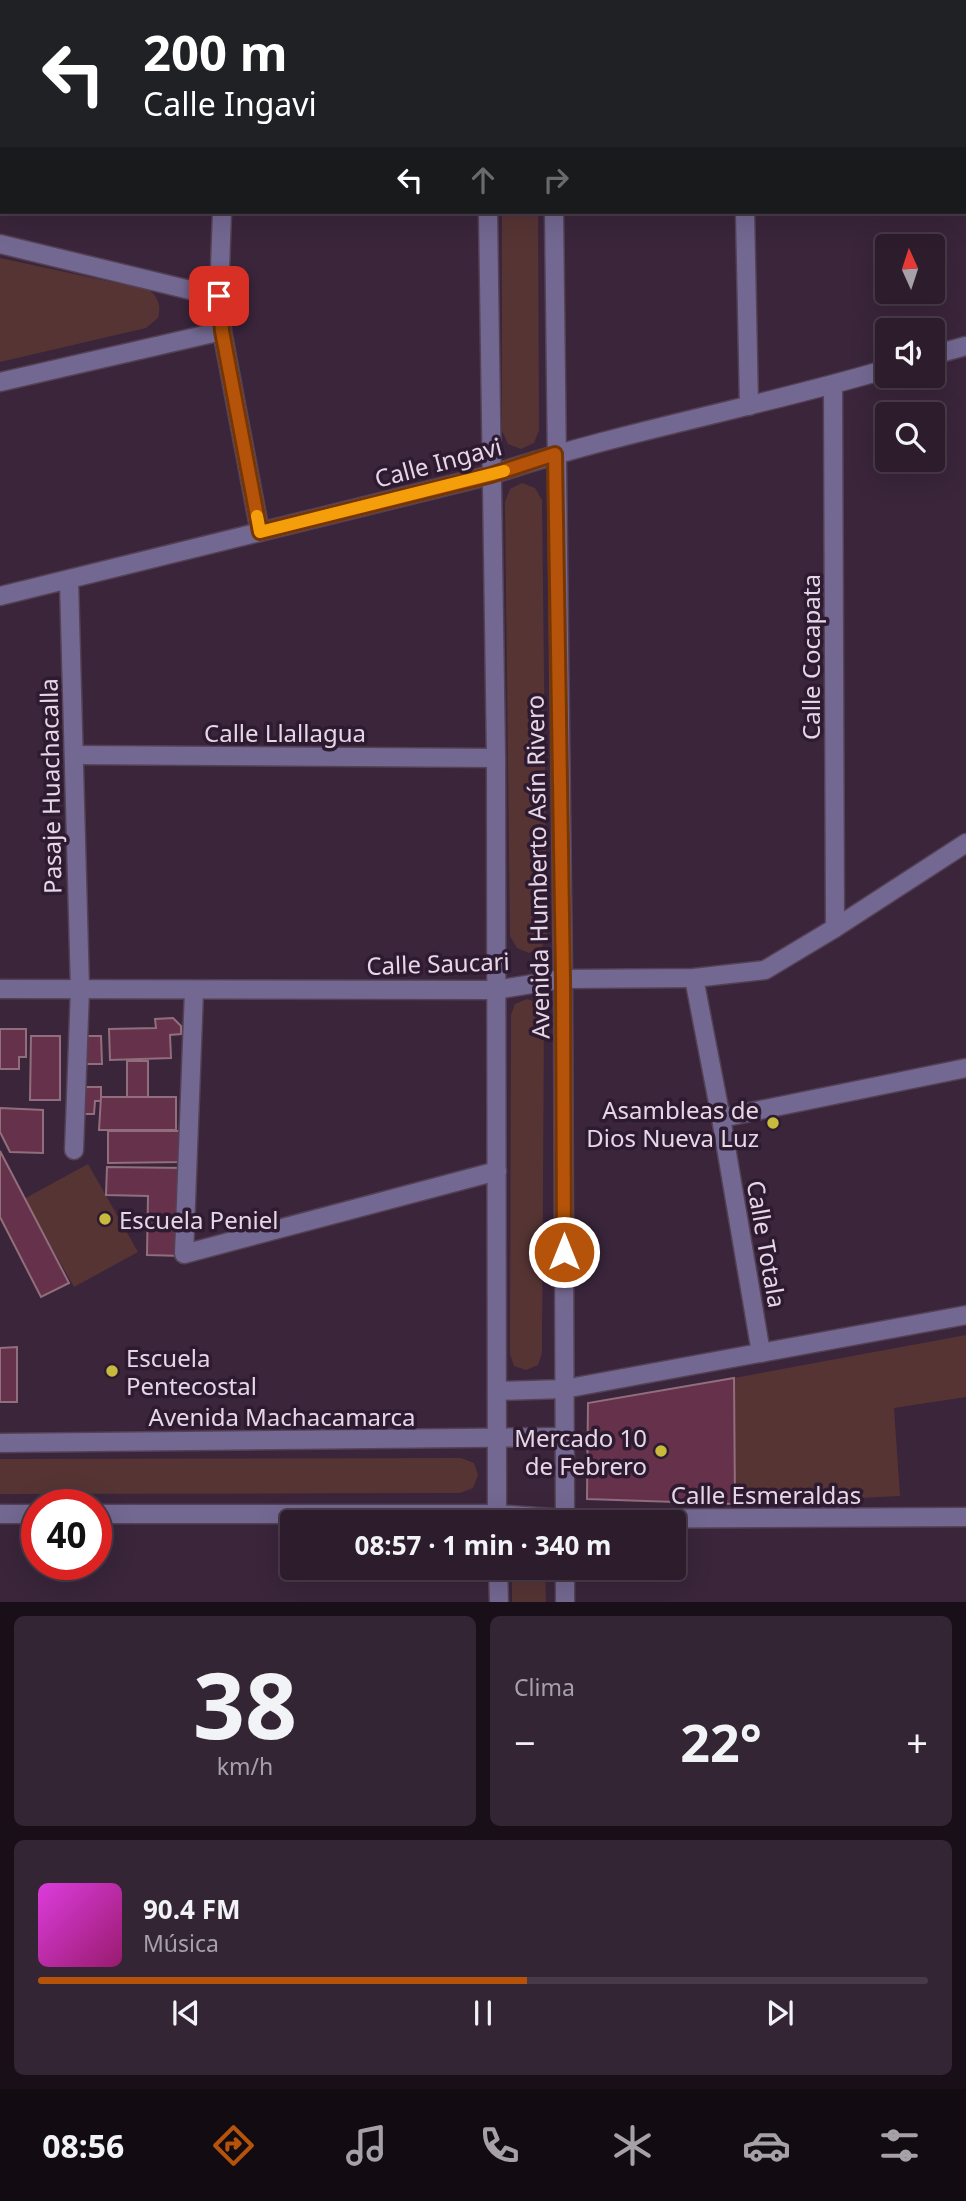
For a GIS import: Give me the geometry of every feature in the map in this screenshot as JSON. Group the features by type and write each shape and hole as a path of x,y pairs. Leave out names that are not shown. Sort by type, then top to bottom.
{"street":[{"path":"222,214 219,296 222,331 260,532"},
{"name":"Avenida Humberto Asín Rivero","path":"488,214 496,758 497,1510"},
{"name":"Avenida Humberto Asín Rivero","path":"554,214 563,979 565,1510"},
{"path":"745,214 750,406"},
{"path":"0,244 219,296"},
{"path":"0,382 222,331"},
{"path":"945,351 966,345"},
{"name":"Calle Ingavi","path":"0,596 491,475 555,454 875,373"},
{"name":"Calle Cocapata","path":"833,385 835,928"},
{"name":"Pasaje Huachacalla","path":"69,581 80,989 74,1150"},
{"name":"Calle Llallagua","path":"74,755 496,758"},
{"name":"Calle Saucari","path":"0,989 495,990 563,979 694,978 765,970 966,843"},
{"name":"Calle Totala","path":"694,978 761,1353"},
{"path":"194,991 184,1254 498,1171"},
{"path":"721,1118 966,1068"},
{"path":"497,1391 564,1389 966,1315"},
{"name":"Avenida Machacamarca","path":"0,1443 565,1437"},
{"path":"0,1514 21,1514"},
{"path":"112,1514 280,1516"},
{"name":"Calle Esmeraldas","path":"686,1520 966,1517"},
{"path":"498,1580 499,1602"},
{"path":"565,1580 565,1602"}],"shaded area":[{"path":"502,214 538,214 539,430 534,443 521,449 508,444 502,431"},
{"path":"0,258 149,290 158,302 158,318 146,328 0,362"},
{"path":"522,483 535,488 542,500 547,934 542,947 529,953 517,948 510,936 505,502 510,489"},
{"path":"527,999 539,1003 544,1015 542,1353 538,1365 526,1370 514,1366 510,1354 511,1015 515,1004"},
{"path":"88,1164 138,1252 74,1287 24,1199"},
{"path":"966,1335 966,1397 894,1408 900,1496 735,1504 734,1378"},
{"path":"461,1458 474,1463 478,1475 473,1488 460,1493 112,1494 112,1489 21,1489 21,1494 0,1494 0,1459"},
{"path":"512,1580 545,1580 546,1602 512,1602"}],"building":[{"path":"173,1018 181,1026 181,1034 170,1035 171,1058 110,1060 109,1029 156,1028 155,1019"},
{"path":"0,1029 26,1029 26,1057 19,1057 19,1069 0,1069"},
{"path":"31,1036 60,1036 60,1100 30,1100"},
{"path":"85,1036 101,1036 102,1064 86,1064"},
{"path":"127,1061 148,1061 148,1097 127,1097"},
{"path":"83,1087 101,1087 101,1101 95,1101 94,1114 83,1114"},
{"path":"101,1097 176,1097 176,1130 99,1130"},
{"path":"0,1108 43,1110 43,1153 10,1152 0,1132"},
{"path":"108,1131 182,1131 182,1162 108,1163"},
{"path":"0,1151 69,1283 41,1297 0,1217"},
{"path":"107,1167 185,1168 183,1256 147,1255 148,1196 106,1195"},
{"path":"17,1347 17,1402 0,1402 0,1348"},
{"name":"Mercado 10 de Febrero","path":"734,1378 735,1504 587,1499 588,1403"}],"slow traffic":[{"path":"257,516 260,532 504,471"}],"place":[{"name":"Asambleas de Dios Nueva Luz","path":"773,1123"},
{"name":"Escuela Peniel","path":"105,1219"},
{"name":"Escuela Pentecostal","path":"112,1371"},
{"name":"Mercado 10 de Febrero","path":"661,1451"}],"route":[{"path":"219,296 222,331 260,532 491,475 555,454 564,1252"}]}
